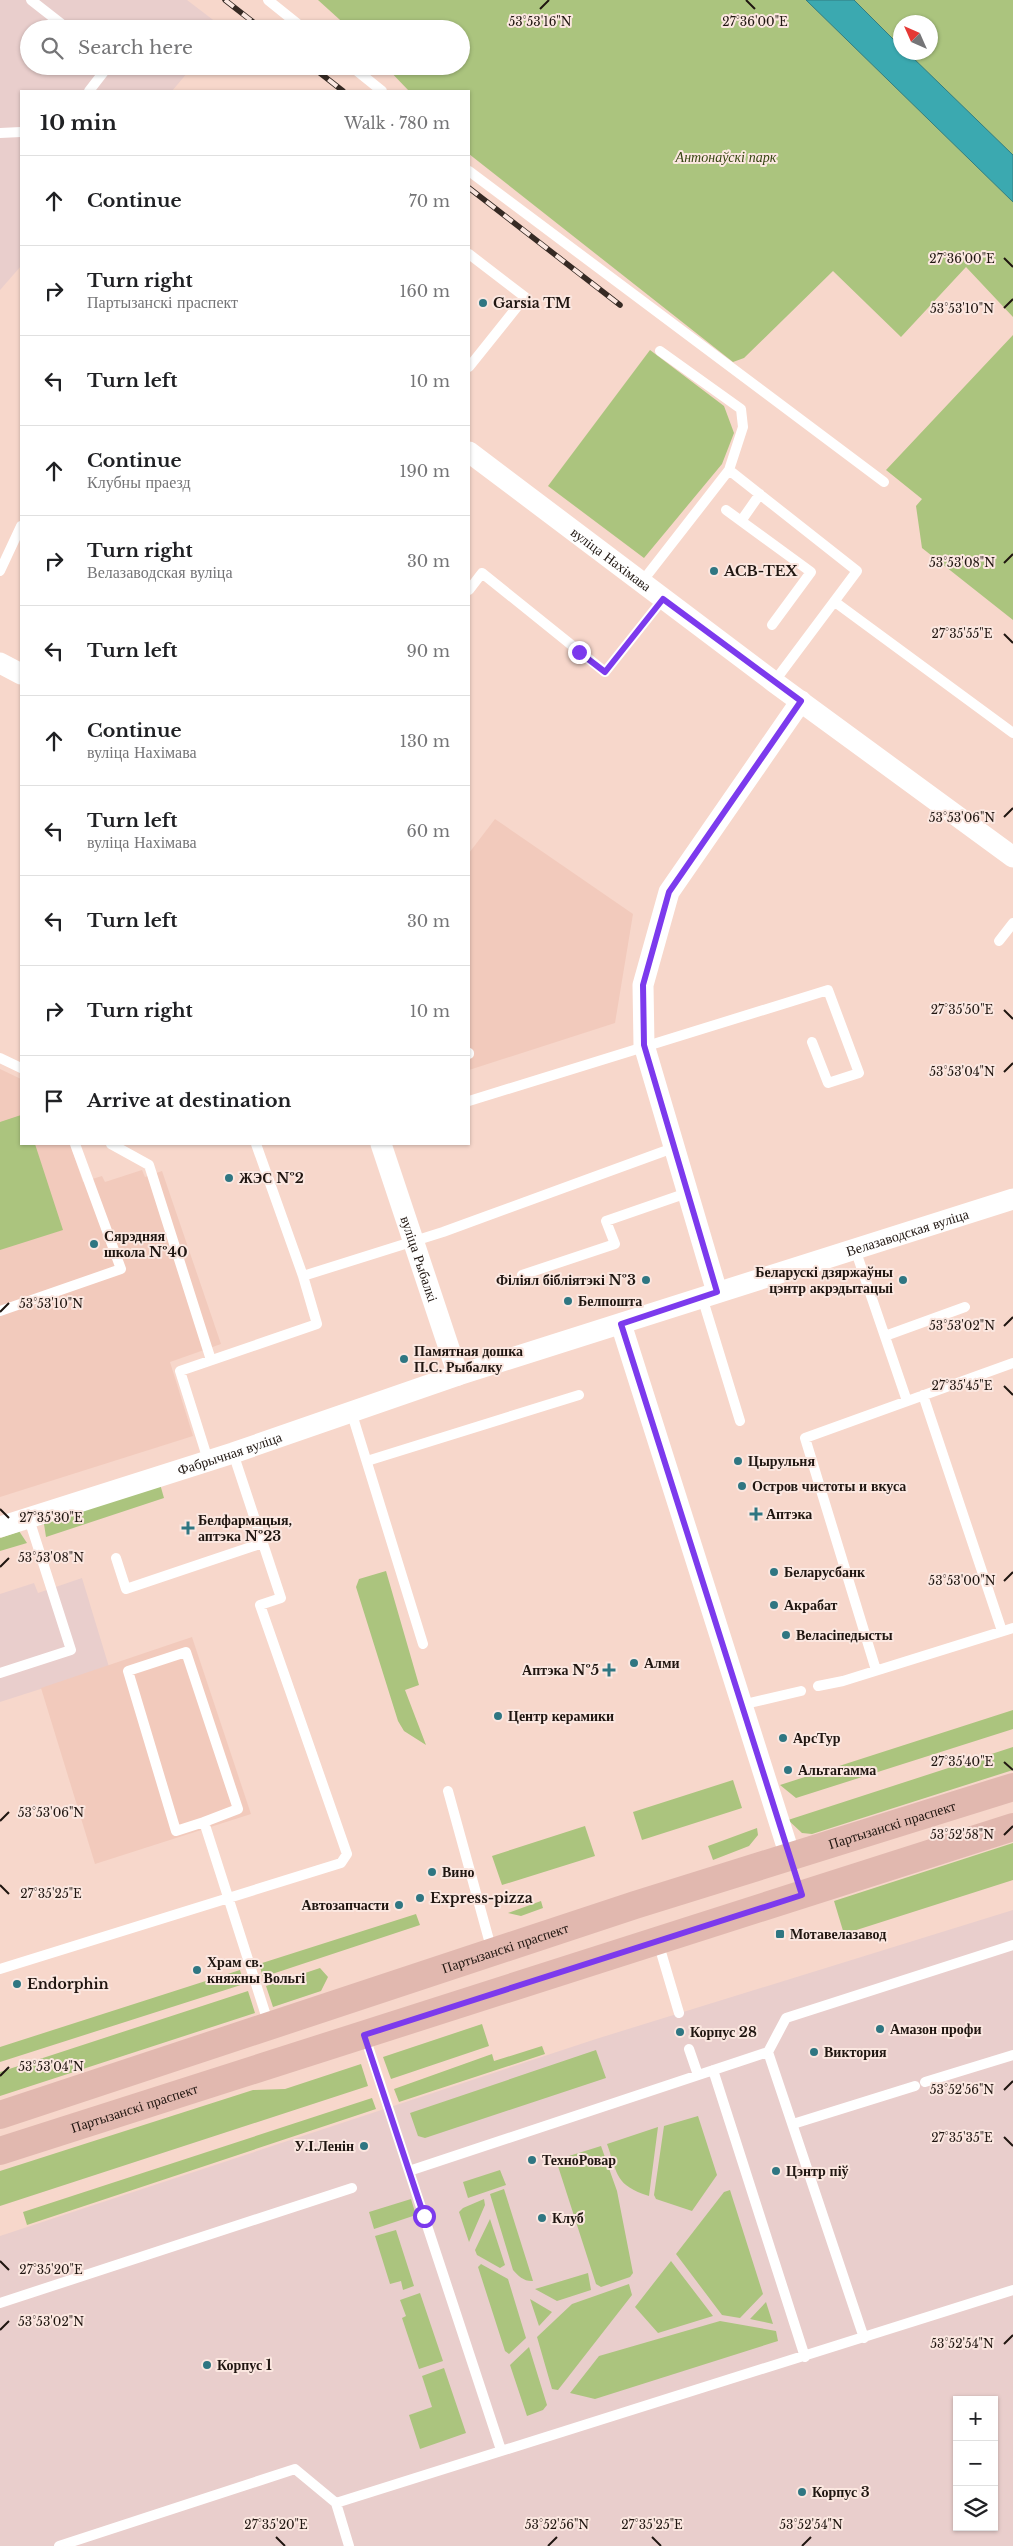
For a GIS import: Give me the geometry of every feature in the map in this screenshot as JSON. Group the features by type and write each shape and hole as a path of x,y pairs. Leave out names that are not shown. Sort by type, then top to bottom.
{"main road":[{"name":"Партызанскі праспект","path":"0,2115 493,1952 790,1856 1013,1787"},
{"name":"Партызанскі праспект","path":"0,2151 1013,1827"},
{"path":"790,1856 802,1895"},
{"path":"178,2057 192,2063 197,2070 194,2081 186,2092"}],"street":[{"name":"вуліца Нахімава","path":"470,453 641,583 1013,857"},
{"path":"0,663 20,673"},
{"path":"710,1294 687,1193 644,1045 643,985 669,892 801,701"},
{"name":"вуліца Рыбалкі","path":"381,1145 458,1375"},
{"name":"Велазаводская вуліца","path":"458,1375 1013,1199"},
{"path":"621,1324 740,1705 790,1856"},
{"name":"Фабрычная вуліца","path":"0,1527 28,1516 233,1453 458,1375"}],"lane":[{"path":"31,0 57,20"},
{"path":"268,0 293,20"},
{"path":"90,90 101,75"},
{"path":"362,75 381,90"},
{"path":"0,133 20,132"},
{"path":"470,172 884,482"},
{"path":"470,255 525,297 470,366"},
{"path":"641,583 730,470 743,427 741,409 660,351"},
{"path":"730,470 857,571 774,682"},
{"path":"741,521 760,494"},
{"path":"726,510 811,572 772,625"},
{"path":"0,570 20,528"},
{"path":"470,589 482,573 605,672 663,599"},
{"path":"834,602 1013,733"},
{"path":"999,941 1013,922"},
{"path":"470,1100 828,990 859,1073 828,1083 812,1042"},
{"path":"0,1058 20,1068"},
{"path":"0,1310 121,1270 75,1145"},
{"path":"112,1145 149,1165 211,1360"},
{"path":"208,1460 180,1371 317,1324 256,1145"},
{"path":"302,1276 413,1239 443,1232 673,1148"},
{"path":"522,1275 615,1244 606,1221 687,1193"},
{"path":"854,1249 907,1401"},
{"path":"710,1294 740,1421"},
{"path":"885,1336 965,1307"},
{"path":"876,1670 805,1438 1013,1362"},
{"path":"367,1461 578,1395"},
{"path":"923,1396 1002,1631"},
{"path":"351,1411 423,1644"},
{"path":"0,1969 341,1863 347,1854 260,1605 281,1598 233,1453"},
{"path":"0,1674 71,1650 28,1516"},
{"path":"116,1558 126,1589 263,1544"},
{"path":"818,1686 1013,1628"},
{"path":"186,1652 238,1809 204,1822 176,1831 128,1671 186,1652"},
{"path":"740,1705 801,1691"},
{"path":"448,1791 493,1952"},
{"path":"204,1822 227,1900 270,2027"},
{"path":"658,1942 679,2013"},
{"path":"409,2171 768,2052 786,2018 1013,1945"},
{"path":"364,2035 501,2450"},
{"path":"690,2049 698,2075"},
{"path":"768,2052 864,2338"},
{"path":"793,2124 1013,2054"},
{"path":"713,2070 805,2357"},
{"path":"0,2304 352,2188"},
{"path":"336,2503 1013,2290"},
{"path":"59,2546 295,2469 336,2503 349,2546"}],"shaded area":[{"path":"0,0 187,0 213,20 20,20 20,75 185,75 173,90 20,90 20,267 0,290"},
{"path":"495,819 633,914 615,1023 470,1070 470,852"},
{"name":"Сярэдняя школа №40","path":"0,1069 20,1079 20,1145 70,1145 83,1182 102,1176 105,1182 142,1170 145,1177 162,1171 221,1344 170,1362 193,1436 0,1497"},
{"path":"82,1578 109,1667 0,1702 0,1594 34,1583 38,1593"},
{"path":"192,1637 251,1814 95,1864 41,1688"},
{"path":"1013,1910 1013,2546 0,2546 0,2236 596,2039"}],"green space":[{"name":"Антонаўскі парк","path":"318,0 1013,0 1013,317 966,267 901,337 833,271 744,358 733,362 470,155 470,90 408,90 394,75 470,75 470,20 340,20"},
{"path":"1013,335 1013,620 922,548 916,506 922,499 886,470"},
{"path":"650,350 724,406 734,433 722,464 644,558 548,486"},
{"path":"20,1115 20,1145 35,1145 63,1230 0,1250 0,1122"},
{"path":"160,1484 164,1498 46,1537 44,1524 29,1528"},
{"path":"19,1531 27,1543 0,1551 0,1538"},
{"path":"386,1571 419,1685 405,1690 426,1745 404,1731 398,1721 356,1587 359,1579"},
{"path":"1013,1710 1013,1729 796,1798 780,1785"},
{"path":"1013,1747 1013,1770 812,1834 802,1833 788,1820"},
{"path":"733,1780 742,1808 642,1840 633,1812"},
{"path":"585,1826 595,1856 502,1885 492,1856"},
{"path":"757,1828 758,1835 749,1846 713,1860 708,1846"},
{"path":"1013,1843 1013,1880 844,1934 834,1901"},
{"path":"541,1901 543,1908 521,1916 508,1913"},
{"path":"416,1914 420,1925 263,1977 259,1964"},
{"path":"320,1968 328,1977 321,1991 273,2007 266,1986"},
{"path":"240,1970 244,1984 0,2062 0,2047"},
{"path":"248,1991 255,2013 0,2096 0,2072"},
{"path":"482,2024 489,2046 391,2079 383,2057"},
{"path":"542,2046 545,2054 399,2102 394,2089 492,2054 494,2061"},
{"path":"596,2050 606,2078 425,2138 418,2136 410,2113"},
{"path":"361,2064 368,2086 0,2206 0,2171 253,2090 285,2089"},
{"path":"372,2098 376,2109 27,2225 23,2212"},
{"path":"698,2116 717,2175 692,2211 656,2199 654,2195 664,2126"},
{"path":"658,2127 649,2196 630,2188 619,2178 607,2144"},
{"path":"601,2146 617,2191 633,2273 630,2277 601,2287 596,2284 556,2160"},
{"path":"500,2170 506,2185 468,2198 463,2182"},
{"path":"504,2189 533,2281 527,2281 513,2270 490,2194"},
{"path":"730,2190 763,2294 740,2318 722,2315 676,2254 724,2192"},
{"path":"411,2199 416,2215 374,2229 369,2212"},
{"path":"484,2199 485,2205 469,2242 459,2212 463,2208"},
{"path":"490,2219 505,2265 500,2268 477,2255 475,2250"},
{"path":"396,2230 414,2286 403,2290 401,2281 390,2284 375,2236"},
{"path":"671,2261 713,2316 658,2333 635,2307"},
{"path":"481,2264 508,2279 526,2338 509,2354 505,2351 478,2267"},
{"path":"588,2273 591,2290 557,2301 535,2289"},
{"path":"629,2284 632,2295 558,2390 552,2389 537,2337 572,2304"},
{"path":"420,2293 443,2361 419,2369 402,2318 406,2316 400,2300"},
{"path":"530,2299 552,2312 539,2326"},
{"path":"766,2302 773,2324 750,2319"},
{"path":"720,2321 776,2331 778,2341 595,2399 570,2393 599,2356"},
{"path":"529,2347 547,2405 543,2410 527,2416 510,2365"},
{"path":"444,2368 466,2433 420,2449 409,2415 432,2407 422,2376"}],"water":[{"path":"806,0 854,0 893,39 893,60 915,60 1013,155 1013,202"}],"railway":[{"path":"225,0 251,20"},
{"path":"323,75 342,90"},
{"path":"470,189 620,305"}],"place":[{"name":"Garsia TM","path":"483,303"},
{"name":"ACB-TEX","path":"714,571"},
{"name":"ЖЭС №2","path":"229,1178"},
{"name":"Сярэдняя школа №40","path":"94,1244"},
{"name":"Філіял бібліятэкі №3","path":"646,1280"},
{"name":"Беларускі дзяржаўны цэнтр акрэдытацыі","path":"903,1280"},
{"name":"Белпошта","path":"568,1301"},
{"name":"Памятная дошка П.С. Рыбалку","path":"404,1359"},
{"name":"Цырульня","path":"738,1461"},
{"name":"Остров чистоты и вкуса","path":"742,1486"},
{"name":"Аптэка","path":"756,1514"},
{"name":"Белфармацыя, аптэка №23","path":"188,1528"},
{"name":"Беларусбанк","path":"774,1572"},
{"name":"Акрабат","path":"774,1605"},
{"name":"Веласіпедысты","path":"786,1635"},
{"name":"Алми","path":"634,1663"},
{"name":"Аптэка №5","path":"609,1670"},
{"name":"Центр керамики","path":"498,1716"},
{"name":"АрсТур","path":"783,1738"},
{"name":"Альтагамма","path":"788,1770"},
{"name":"Вино","path":"432,1872"},
{"name":"Express-pizza","path":"420,1898"},
{"name":"Автозапчасти","path":"399,1905"},
{"name":"Мотавелазавод","path":"780,1934"},
{"name":"Храм св. княжны Вольгі","path":"197,1970"},
{"name":"Endorphin","path":"17,1984"},
{"name":"Амазон профи","path":"880,2029"},
{"name":"Корпус 28","path":"680,2032"},
{"name":"Виктория","path":"814,2052"},
{"name":"У.І.Ленін","path":"364,2146"},
{"name":"ТехноРовар","path":"532,2160"},
{"name":"Цэнтр піў","path":"776,2171"},
{"name":"Клуб","path":"542,2218"},
{"name":"Корпус 1","path":"207,2365"},
{"name":"Корпус 3","path":"802,2492"}],"route":[{"path":"424,2216 364,2035 802,1895 740,1705 621,1324 717,1292 644,1045 643,985 669,892 801,701 663,599 605,672 579,652"}]}
